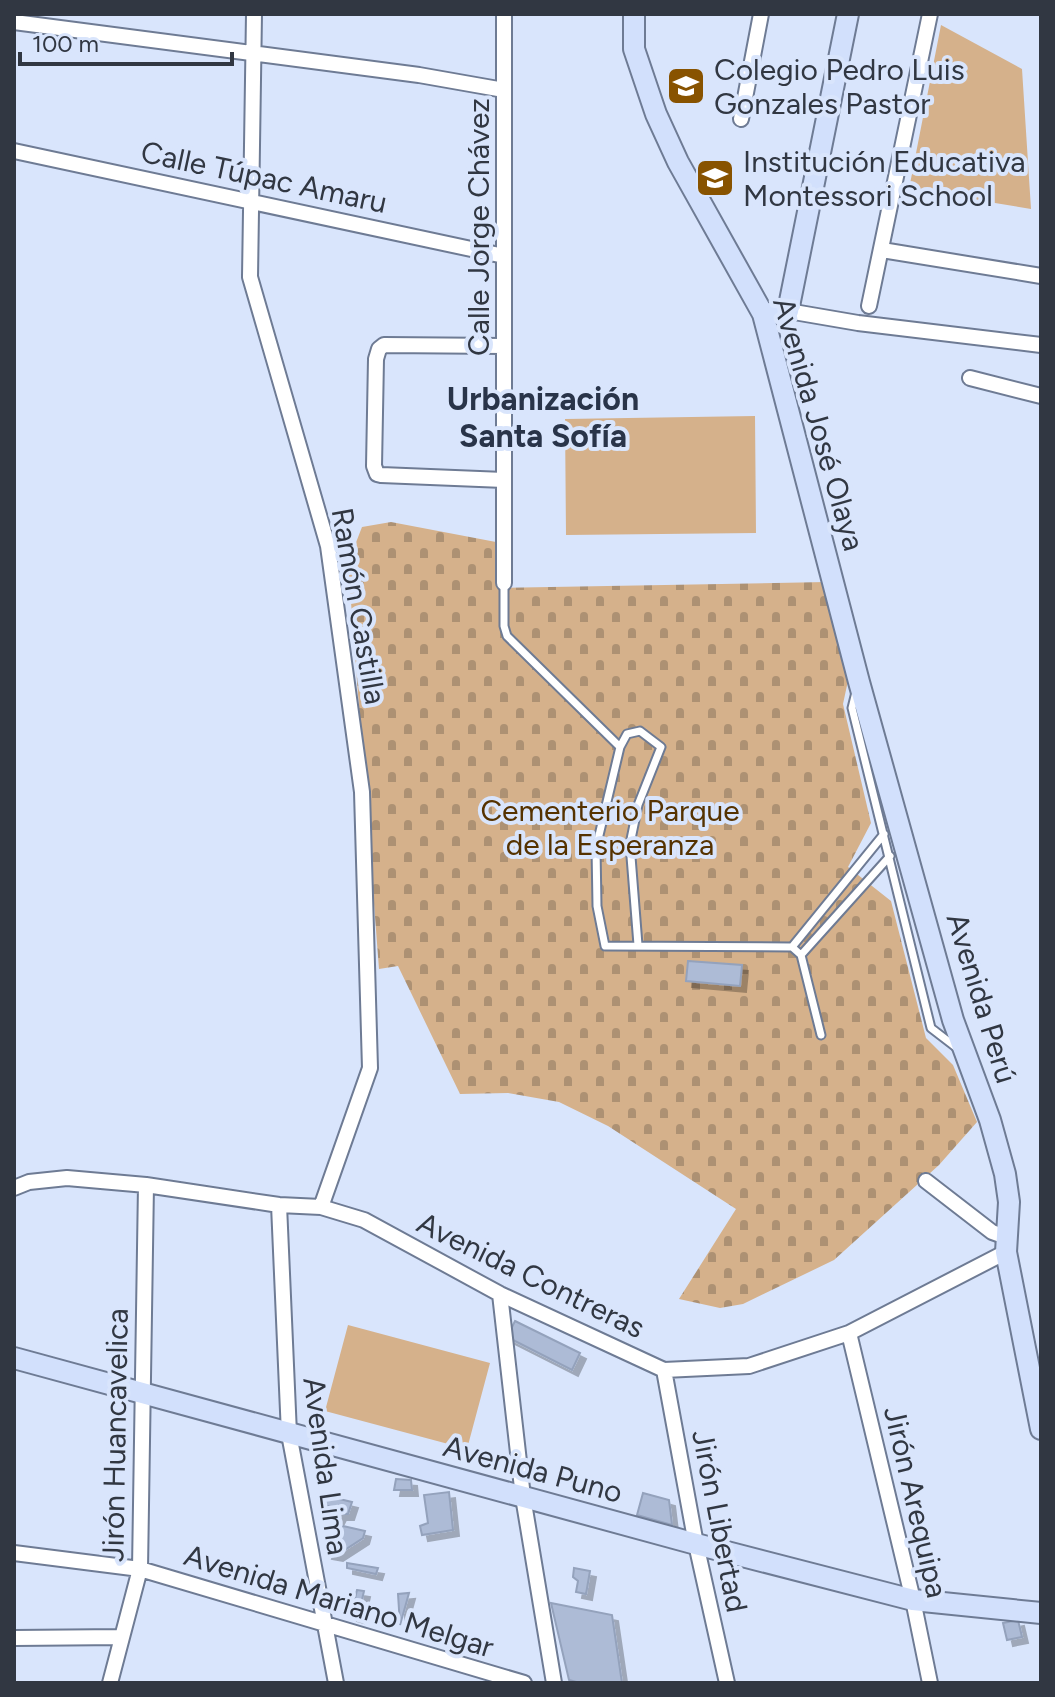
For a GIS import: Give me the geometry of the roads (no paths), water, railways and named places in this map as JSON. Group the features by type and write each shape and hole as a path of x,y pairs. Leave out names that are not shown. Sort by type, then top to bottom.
{"main road":[{"name":"Avenida José Olaya","path":"634,14 634,49 656,114 678,162 763,314 859,682"},
{"path":"763,314 788,311 848,14"},
{"name":"Avenida Perú","path":"859,682 953,1020 990,1120 1005,1174 1009,1202 1006,1245 1041,1429"},
{"name":"Avenida Puno","path":"14,1358 913,1600 1041,1613"}],"street":[{"name":"Ramón Castilla","path":"254,14 250,277 328,546 362,792 370,1068 321,1207"},
{"name":"Calle Jorge Chávez","path":"504,14 504,583"},
{"path":"741,119 761,14"},
{"path":"869,306 930,14"},
{"path":"14,22 419,75 504,90"},
{"name":"Calle Túpac Amaru","path":"14,151 504,256"},
{"path":"882,250 1041,276"},
{"path":"788,311 858,323 1041,345"},
{"path":"504,346 384,345 379,349 376,359 374,466 377,474 381,475 504,480"},
{"path":"970,378 1041,396"},
{"name":"Avenida Contreras","path":"14,1188 29,1182 67,1178 146,1185 279,1205 321,1207 364,1220 500,1294 664,1370 749,1366 849,1333 1006,1245"},
{"path":"926,1181 1006,1245"},
{"name":"Jirón Huancavelica","path":"110,1683 140,1569 146,1185"},
{"name":"Avenida Lima","path":"279,1205 289,1434 336,1683"},
{"path":"500,1294 523,1497 554,1683"},
{"name":"Jirón Arequipa","path":"849,1333 930,1683"},
{"name":"Jirón Libertad","path":"664,1370 696,1544 727,1683"},
{"name":"Avenida Mariano Melgar","path":"14,1553 140,1569 524,1683"},
{"path":"14,1638 122,1637"}],"lane":[{"path":"504,583 504,626 507,636 620,747"},
{"path":"859,682 852,708 931,1028 965,1054"},
{"path":"638,945 630,844 638,805 661,747 640,731 627,734 620,747 596,848 597,906 605,946 792,947 801,955 821,1035"},
{"path":"792,947 884,834"},
{"path":"801,955 890,856"}],"place":[{"name":"Colegio Pedro Luis Gonzales Pastor","path":"686,86"},
{"name":"Institución Educativa Montessori School","path":"715,178"}],"district":[{"name":"Urbanización Santa Sofía","path":"543,418"}],"park label":[{"name":"Cementerio Parque de la Esperanza","path":"610,827"}]}
